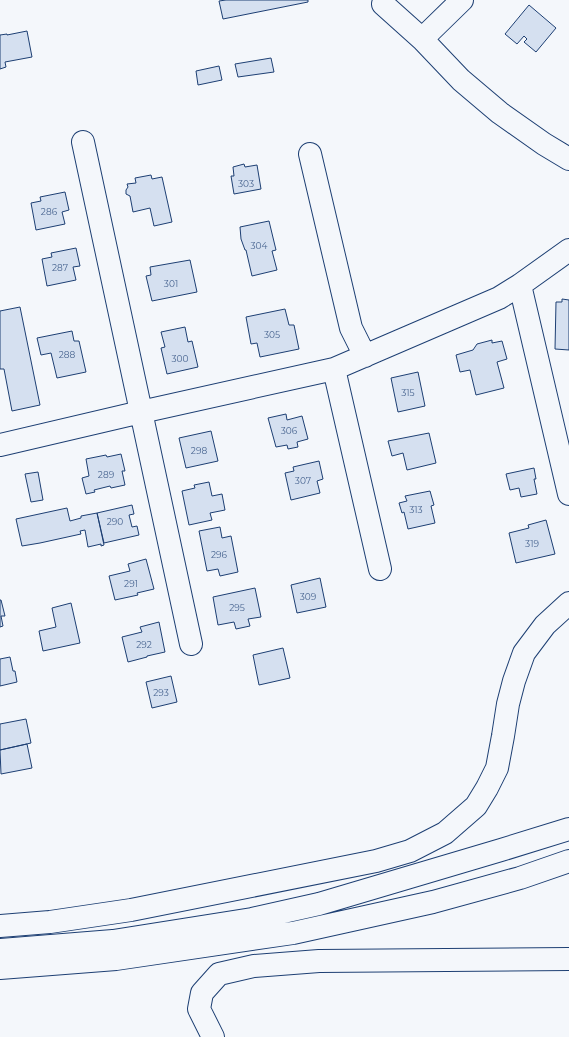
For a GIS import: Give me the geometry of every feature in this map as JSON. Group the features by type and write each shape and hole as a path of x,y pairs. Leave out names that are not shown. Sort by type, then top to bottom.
{"street":[{"path":"422,39 462,0"},
{"path":"383,4 422,39 461,80 500,113 544,144 569,159"},
{"path":"83,142 191,644"},
{"path":"310,154 351,328 365,356"},
{"path":"0,445 334,369 499,298 569,250"},
{"path":"520,285 569,494"},
{"path":"334,369 380,569"},
{"path":"0,926 50,922 131,910 376,861 410,851 445,833 476,806 497,768 504,736 508,704 524,653 545,625 569,603"},
{"path":"0,950 113,941 252,919 319,904 569,829"},
{"path":"0,968 116,959 293,934 441,900 520,878 569,861"},
{"path":"213,1037 199,1009 202,993 219,974 254,966 319,961 569,960"}],"building":[{"path":"308,0 308,2 223,19 219,1"},
{"path":"529,5 556,28 536,52 524,42 527,39 524,36 517,44 505,34"},
{"path":"27,31 32,57 5,62 6,67 0,69 0,35"},
{"path":"271,58 274,72 238,77 235,64"},
{"path":"219,66 222,80 198,85 196,71"},
{"path":"244,164 245,167 257,165 261,189 234,194 231,176 234,176 233,167"},
{"path":"151,175 152,179 162,177 172,222 154,226 150,208 133,212 130,196 126,194 128,187 127,184 136,183 135,178"},
{"path":"65,192 69,210 62,212 65,224 36,230 31,203 41,201 40,197"},
{"path":"269,221 276,250 272,251 277,270 252,276 246,250 241,239 240,227"},
{"path":"76,248 80,266 73,267 76,280 47,286 42,259 52,257 51,253"},
{"path":"190,260 197,292 152,301 146,276 151,275 150,267"},
{"path":"562,299 569,300 569,350 555,349 556,302 562,302"},
{"path":"20,307 40,405 12,411 4,369 0,369 0,311"},
{"path":"285,309 289,325 294,325 299,349 260,357 257,343 251,344 246,317"},
{"path":"185,327 188,342 192,341 198,367 167,374 161,348 165,347 161,332"},
{"path":"72,331 74,341 79,341 86,372 57,378 51,353 41,355 37,338"},
{"path":"492,340 492,343 502,341 507,359 497,362 504,388 476,395 470,370 460,372 456,355 473,350 477,344"},
{"path":"418,372 425,406 398,412 391,378"},
{"path":"286,414 287,420 302,416 308,439 297,442 298,447 288,449 287,445 276,447 268,418"},
{"path":"211,431 218,461 186,468 179,438"},
{"path":"429,433 436,463 407,470 403,453 392,456 388,441"},
{"path":"121,454 125,471 122,471 125,485 111,488 110,486 94,490 95,492 86,494 82,478 89,476 86,459"},
{"path":"319,461 323,479 317,481 320,493 291,500 285,473 294,471 293,467"},
{"path":"534,468 536,479 534,479 537,494 521,497 519,488 510,490 506,474"},
{"path":"38,472 43,500 31,502 25,474"},
{"path":"209,482 212,496 222,494 225,510 210,513 212,520 189,525 182,491 195,488 194,485"},
{"path":"430,491 434,505 431,506 435,523 408,529 404,512 402,513 399,503 407,501 405,496"},
{"path":"132,505 134,514 129,515 132,527 137,526 139,535 104,543 97,513"},
{"path":"67,508 70,521 81,518 81,516 97,513 104,545 101,546 101,544 88,547 85,530 80,531 81,534 22,546 16,519"},
{"path":"546,520 555,554 516,563 509,533 529,528 528,525"},
{"path":"220,527 222,538 231,536 238,572 220,576 218,569 207,571 199,531"},
{"path":"146,559 154,589 137,593 138,595 115,600 109,576 130,571 128,564"},
{"path":"320,578 326,607 297,613 291,585"},
{"path":"255,588 261,617 248,619 250,626 236,629 234,622 218,625 213,597"},
{"path":"0,600 5,616 1,616 3,626 0,627"},
{"path":"71,603 80,643 43,651 39,631 56,627 52,608"},
{"path":"159,622 165,652 128,662 122,637 142,632 140,627"},
{"path":"283,648 290,678 259,685 253,655"},
{"path":"10,657 17,682 0,686 0,659"},
{"path":"171,676 177,702 152,708 146,682"},
{"path":"26,719 31,743 0,750 0,724"},
{"path":"27,744 32,768 1,774 0,750"}]}
